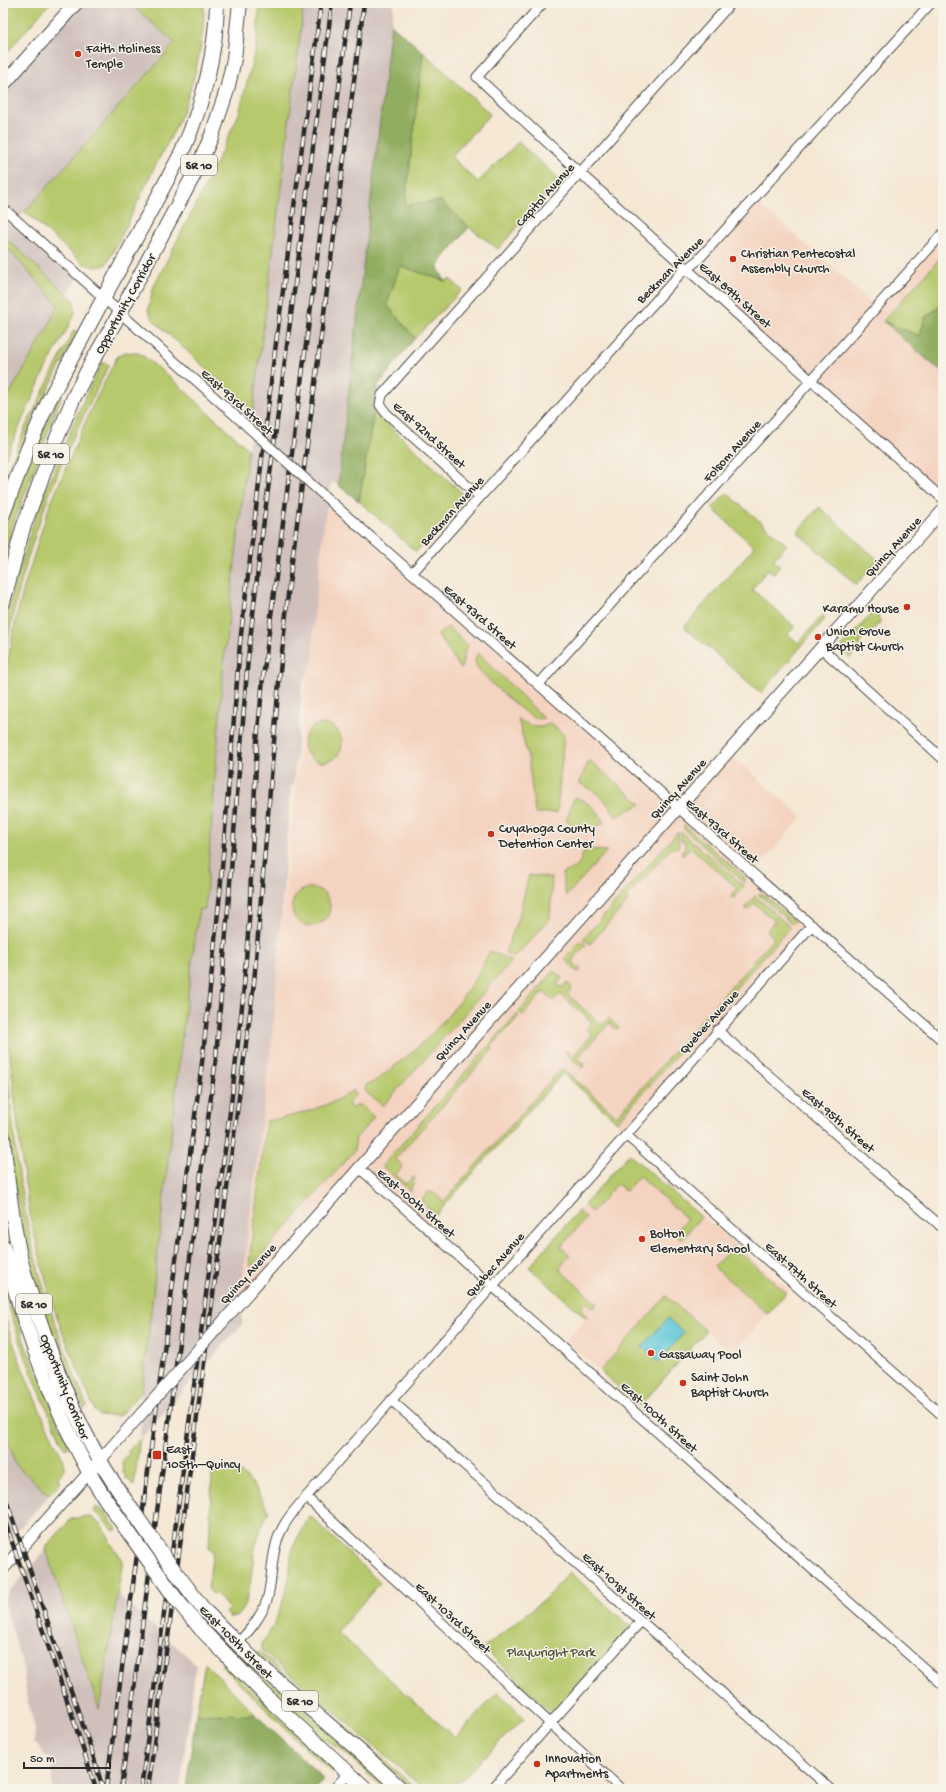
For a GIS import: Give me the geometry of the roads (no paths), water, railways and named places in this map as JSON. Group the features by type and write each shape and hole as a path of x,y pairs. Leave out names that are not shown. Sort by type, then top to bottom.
{"main road":[{"path":"3,85 76,3"},
{"name":"Opportunity Corridor","path":"3,514 26,451 49,400 182,152 194,124 210,73 217,3"},
{"name":"Opportunity Corridor","path":"3,602 23,528 52,450 83,378 120,314 199,165 214,130 234,58 240,3"},
{"name":"Opportunity Corridor","path":"3,1137 12,1214 22,1261 34,1306 62,1386 85,1437 99,1461 130,1507"},
{"name":"Opportunity Corridor","path":"3,1246 22,1314 38,1362 89,1472 127,1530"},
{"name":"East 105th Street","path":"130,1507 168,1562 204,1610 279,1684 364,1755 400,1789"},
{"name":"East 105th Street","path":"127,1530 176,1599 201,1629 273,1703 366,1789"}],"street":[{"name":"East 89th Street","path":"543,3 477,77 580,173 812,379 943,499"},
{"name":"Capitol Avenue","path":"380,405 382,395 731,3"},
{"name":"Beckman Avenue","path":"412,573 677,276 698,260 930,3"},
{"name":"East 93rd Street","path":"3,208 330,501 943,1041"},
{"name":"Folsom Avenue","path":"539,684 943,233"},
{"name":"East 92nd Street","path":"380,405 386,413 480,497"},
{"name":"Quincy Avenue","path":"3,1569 943,510"},
{"path":"820,647 943,759"},
{"name":"Quebec Avenue","path":"238,1643 254,1626 266,1601 275,1548 282,1527 306,1497 391,1400 717,1030 812,925"},
{"name":"East 95th Street","path":"717,1030 943,1228"},
{"name":"East 97th Street","path":"626,1135 943,1416"},
{"name":"East 100th Street","path":"359,1168 943,1685"},
{"name":"East 101st Street","path":"391,1400 831,1789"},
{"name":"East 103rd Street","path":"306,1497 621,1789"},
{"path":"492,1789 642,1621"},
{"path":"334,1789 348,1773"}],"water":[{"path":"668,1318 684,1333 658,1362 642,1347"}],"railway":[{"path":"106,1789 203,1055 220,893 240,643 273,366 321,3"},
{"path":"121,1789 216,1058 248,658 261,543 332,3"},
{"path":"141,1789 231,1104 243,998 249,921 257,741 263,678 350,3"},
{"path":"148,1789 254,983 279,681 289,585 364,3"},
{"path":"3,1491 92,1752 103,1789"},
{"path":"3,1516 96,1789"}],"place":[{"name":"Faith Holiness Temple","path":"78,54"},
{"name":"Christian Pentecostal Assembly Church","path":"733,259"},
{"name":"Karamu House","path":"907,607"},
{"name":"Union Grove Baptist Church","path":"818,637"},
{"name":"Cuyahoga County Detention Center","path":"491,834"},
{"name":"Bolton Elementary School","path":"642,1239"},
{"name":"Gassaway Pool","path":"651,1353"},
{"name":"Saint John Baptist Church","path":"683,1383"},
{"name":"East 105th–Quincy","path":"157,1455"},
{"name":"Innovation Apartments","path":"537,1764"}],"park label":[{"name":"Playwright Park","path":"551,1651"}]}
